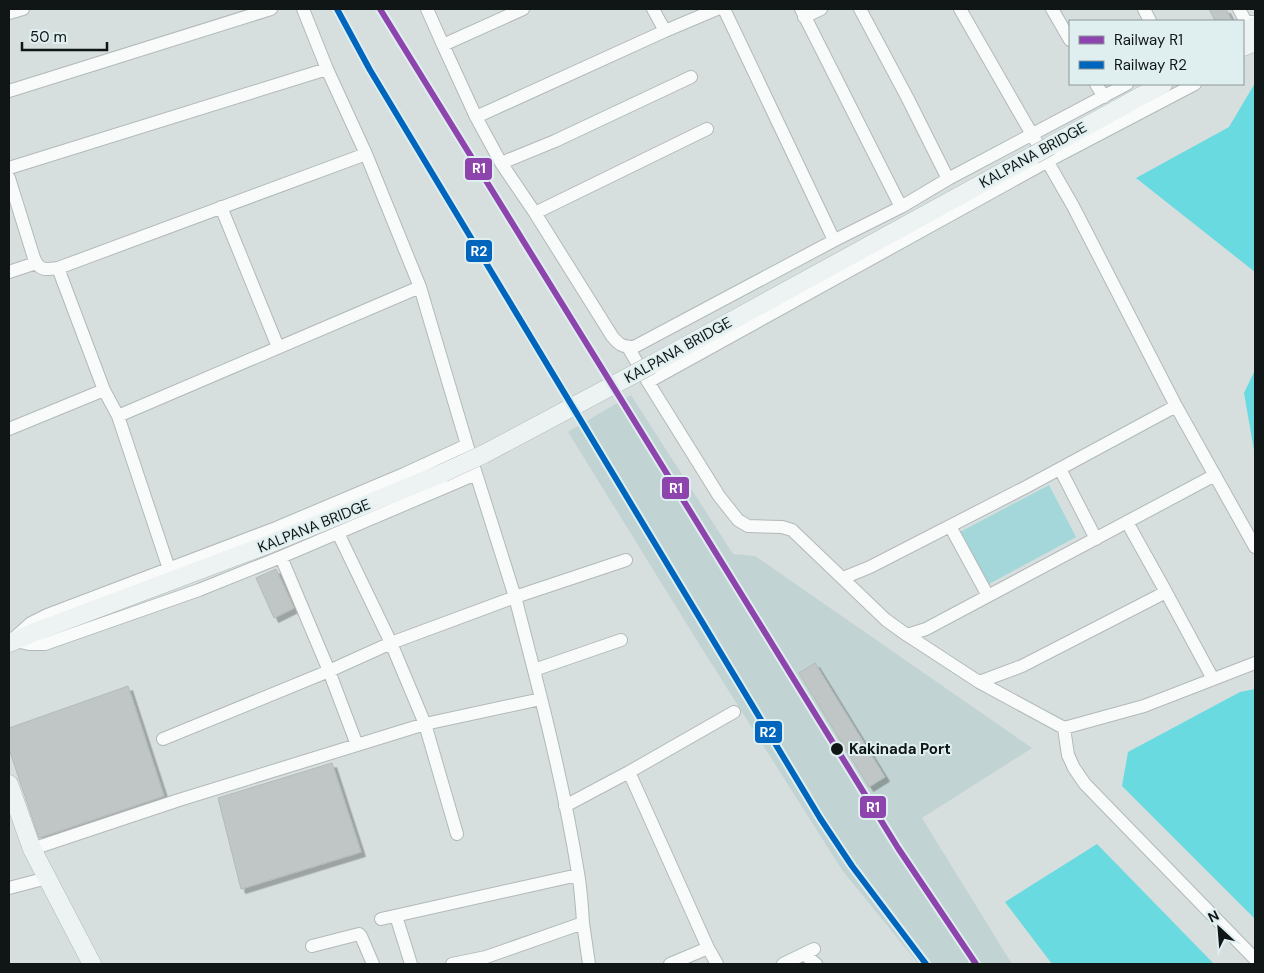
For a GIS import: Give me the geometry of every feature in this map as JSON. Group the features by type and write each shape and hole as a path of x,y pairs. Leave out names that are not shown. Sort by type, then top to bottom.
{"main road":[{"name":"KALPANA BRIDGE","path":"12,642 269,544 443,473 484,454 649,373 1044,154 1161,85"},
{"path":"9,784 32,849 92,964"}],"street":[{"path":"9,13 23,9"},
{"path":"9,91 271,9"},
{"path":"303,9 327,69 366,154 420,287 515,598 566,806 578,875 589,964"},
{"path":"427,9 476,117 501,163 617,343 624,347 634,347 1125,85"},
{"path":"443,45 523,9"},
{"path":"653,9 665,31"},
{"path":"476,117 717,9"},
{"path":"724,9 835,240"},
{"path":"821,9 803,13 901,206"},
{"path":"860,9 948,179"},
{"path":"960,9 1073,206 1176,406 1255,547"},
{"path":"1052,9 1069,38"},
{"path":"1239,9 1248,25"},
{"path":"1244,50 1255,42"},
{"path":"9,168 327,69"},
{"path":"501,163 555,141 691,77"},
{"path":"1097,85 1104,97"},
{"path":"1044,154 1193,85"},
{"path":"535,213 706,129"},
{"path":"9,178 36,263 46,270 58,268 366,154"},
{"path":"221,207 278,347"},
{"path":"9,272 36,263"},
{"path":"58,268 104,390 118,416 169,570"},
{"path":"118,416 420,287"},
{"path":"628,347 649,373 719,496 738,520 748,526 782,527 792,530 886,620 979,682 1064,728 1144,706 1255,663"},
{"path":"9,429 104,390"},
{"path":"843,578 870,567 950,526 1176,406"},
{"path":"467,445 276,528 47,615 31,623 12,642 45,644 199,590 476,474"},
{"path":"1060,469 1096,539"},
{"path":"908,636 926,629 1215,475"},
{"path":"1127,522 1213,679"},
{"path":"950,526 988,596"},
{"path":"338,533 391,642 425,724 457,834"},
{"path":"281,557 330,671 357,745"},
{"path":"162,739 330,671 391,642 626,560"},
{"path":"979,682 1022,666 1166,592"},
{"path":"534,670 621,640"},
{"path":"32,849 179,800 425,724 541,699"},
{"path":"566,806 734,712"},
{"path":"1064,728 1068,755 1085,784 1255,959"},
{"path":"628,772 717,964"},
{"path":"382,919 578,875"},
{"path":"9,888 47,878"},
{"path":"396,916 412,964"},
{"path":"452,964 487,960 583,923"},
{"path":"312,946 359,934 373,964"},
{"path":"670,964 708,948"},
{"path":"783,964 809,951 816,964"}],"shaded area":[{"path":"631,395 733,554 755,556 1032,748 922,818 1012,964 919,964 842,870 568,432"},
{"path":"1049,485 1076,537 989,584 960,532"}],"water":[{"path":"1255,83 1255,272 1136,178 1229,127"},
{"path":"1255,370 1255,456 1244,393"},
{"path":"1255,689 1255,919 1122,786 1128,752 1240,692"},
{"path":"1097,844 1214,964 1052,964 1005,902"}],"building":[{"path":"1209,9 1226,9 1232,20 1214,20"},
{"path":"276,569 294,608 274,618 256,578"},
{"path":"815,663 885,777 869,787 799,673"},
{"path":"128,686 164,796 39,838 9,749 9,728"},
{"path":"332,763 361,852 241,889 218,798"}],"rail line":[{"name":"R2","path":"337,9 370,70 820,818 852,866 926,964"},
{"name":"R1","path":"380,9 898,848 976,964"}],"place":[{"name":"Kakinada Port","path":"837,749"}]}
